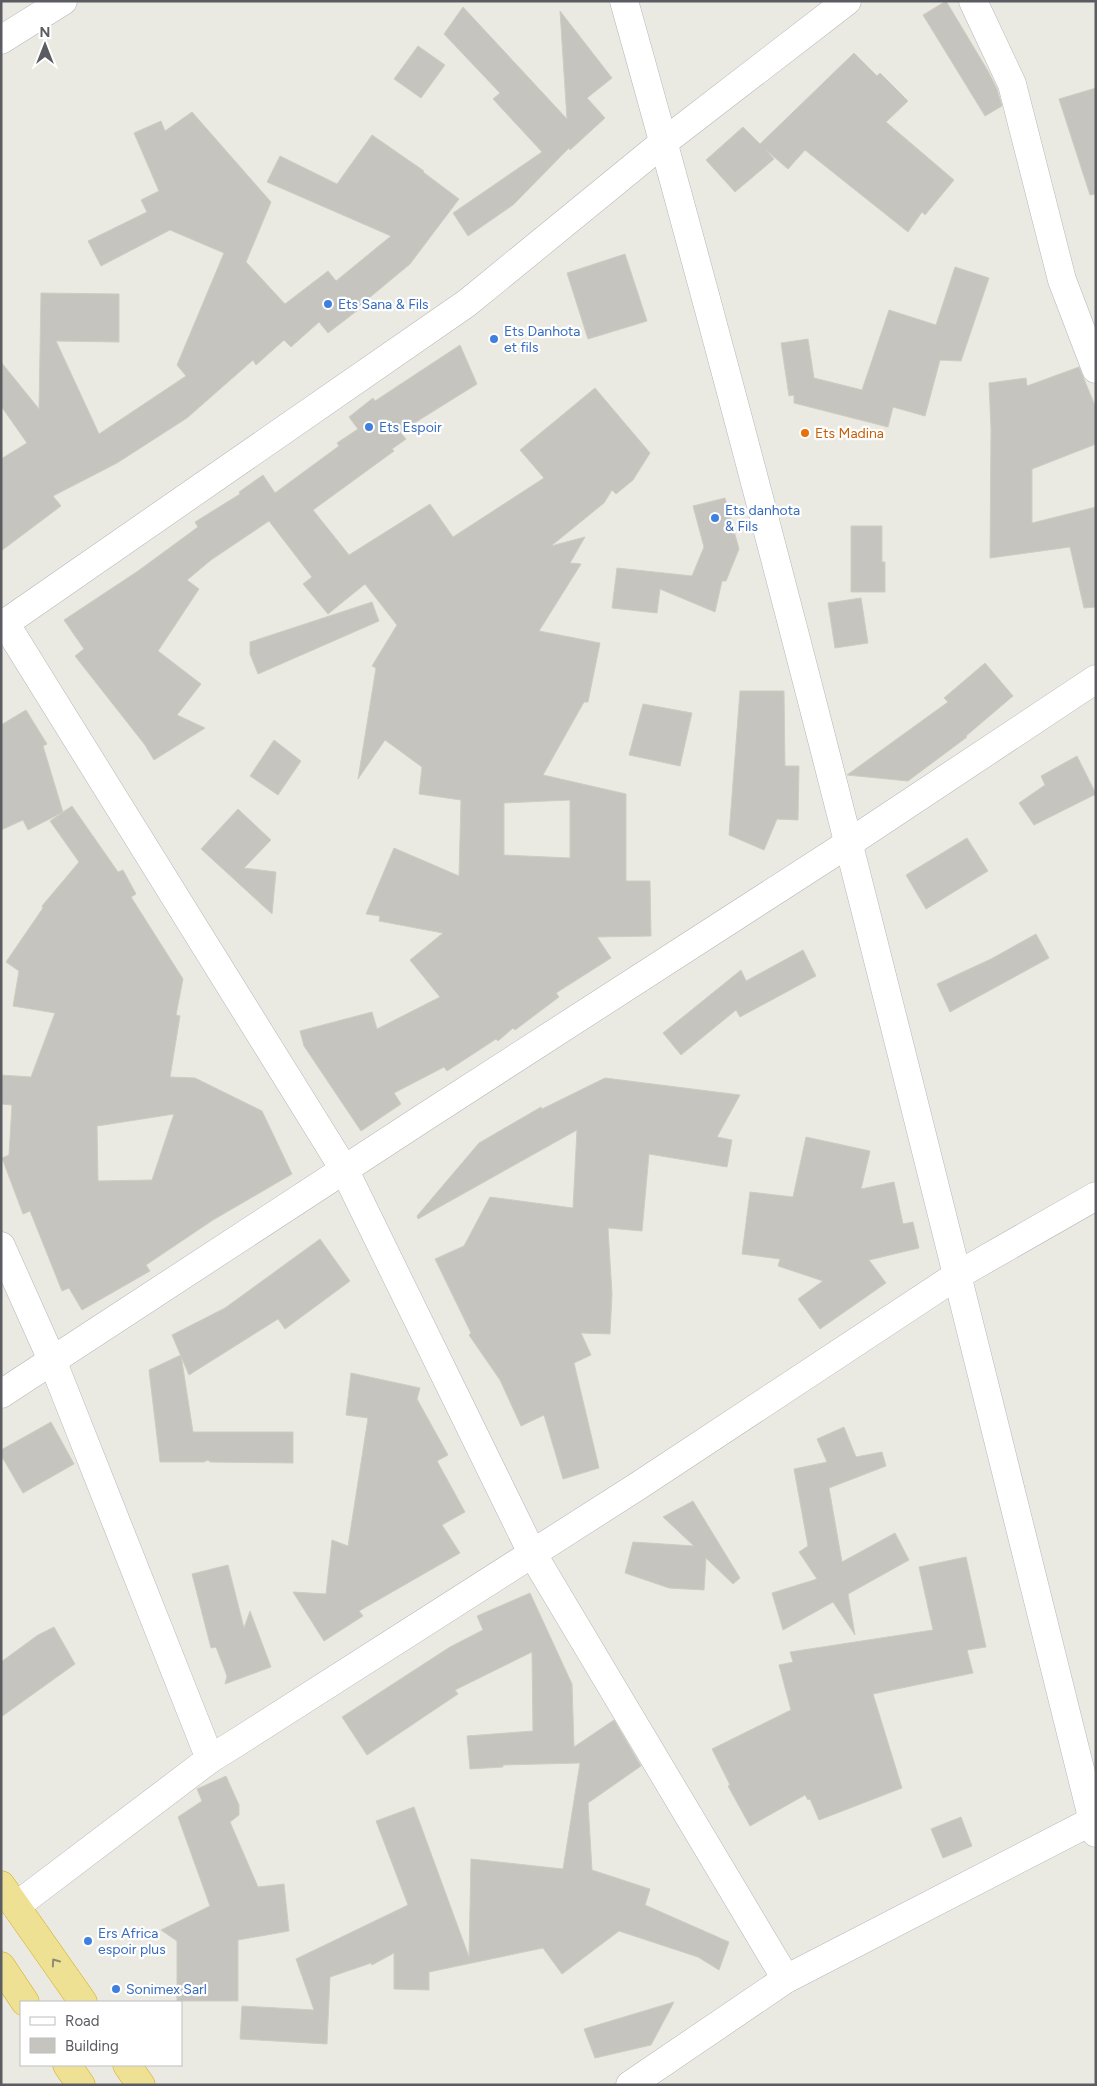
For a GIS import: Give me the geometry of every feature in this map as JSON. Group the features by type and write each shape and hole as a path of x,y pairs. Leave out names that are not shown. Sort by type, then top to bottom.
{"highway":[{"path":"8,1896 83,2001"},
{"path":"1,1966 24,2001"},
{"path":"68,2066 81,2085"},
{"path":"128,2066 142,2085"}],"street":[{"path":"1,40 62,1"},
{"path":"624,1 664,142 849,842 956,1276 1095,1824 786,1979 630,2085"},
{"path":"786,1979 532,1553 344,1169 3,625 467,303 664,142 847,1"},
{"path":"974,1 1012,84 1062,280 1096,369"},
{"path":"1,1394 1096,679"},
{"path":"8,1896 210,1759 646,1481 956,1276 1096,1196"},
{"path":"1,1246 52,1360 210,1759"}],"building":[{"path":"946,1 997,89 1002,106 985,116 923,15"},
{"path":"463,7 567,119 560,11 612,78 587,98 605,118 570,150 569,148 513,205 468,236 453,213 542,152 493,99 500,93 444,34"},
{"path":"418,46 445,65 421,98 394,79"},
{"path":"854,53 877,76 880,73 908,101 886,122 954,180 925,215 922,212 908,232 805,150 788,169 766,150 774,159 735,192 706,160 743,127 760,144"},
{"path":"1096,88 1096,194 1090,195 1059,99"},
{"path":"192,112 271,202 246,262 285,304 328,271 336,281 391,236 267,182 280,156 337,184 372,135 424,171 459,199 410,264 357,308 358,310 328,333 319,322 291,347 284,340 256,365 253,360 187,418 117,463 53,496 61,506 1,551 1,459 27,443 1,406 1,362 39,409 41,293 119,294 119,342 56,341 99,434 186,376 177,365 224,253 170,230 101,266 88,241 147,212 141,200 159,191 134,133 161,121 165,131"},
{"path":"625,254 647,321 588,339 567,273"},
{"path":"955,267 989,278 961,361 940,360 925,416 893,407 888,427 794,403 794,395 789,396 781,343 808,339 814,378 862,390 889,310 936,325"},
{"path":"460,345 477,384 400,432 406,439 392,449 394,451 313,510 349,555 430,504 453,537 544,478 520,450 595,388 650,453 633,480 616,494 612,490 604,503 551,546 585,537 570,563 581,564 539,631 600,643 588,702 584,702 543,775 626,794 626,881 650,881 651,936 597,937 611,958 556,993 559,997 515,1030 513,1028 498,1041 496,1039 447,1071 444,1067 394,1093 401,1104 361,1131 304,1046 300,1031 372,1012 377,1029 440,997 410,960 443,933 379,921 380,916 366,914 394,848 459,876 461,800 419,794 422,767 385,740 358,779 376,668 372,666 397,625 365,584 328,614 303,584 312,577 269,521 211,560 187,580 199,589 158,651 201,684 177,715 205,728 154,760 145,745 75,656 84,649 64,620 138,571 198,527 195,522 240,494 239,492 263,475 275,493 339,446 337,443 358,429 349,417 373,398 375,401","holes":["570,800 570,858 504,855 504,803"]},
{"path":"1079,367 1096,408 1096,444 1032,469 1032,523 1096,507 1096,607 1084,608 1070,547 990,558 991,429 989,383 1026,378 1027,386"},
{"path":"725,498 739,549 726,581 722,581 715,612 660,589 657,613 612,608 617,568 692,576 704,547 693,506"},
{"path":"851,526 882,526 882,562 885,562 885,592 851,592"},
{"path":"861,598 868,643 835,648 828,603"},
{"path":"372,602 379,621 258,674 250,654 250,642"},
{"path":"985,663 1013,696 967,737 908,781 847,775 948,702 944,698"},
{"path":"740,691 784,691 785,766 799,766 798,820 777,819 764,850 729,835"},
{"path":"643,704 692,713 680,766 629,755"},
{"path":"26,710 47,744 43,746 63,812 28,830 23,820 1,830 1,725"},
{"path":"274,740 301,761 278,795 250,776"},
{"path":"1077,756 1096,794 1034,825 1019,803 1045,785 1041,776"},
{"path":"72,806 118,872 123,870 136,894 131,897 183,979 176,1015 180,1016 170,1077 195,1078 262,1111 292,1174 213,1220 146,1265 150,1271 82,1310 69,1288 62,1291 30,1211 23,1214 2,1158 9,1155 12,1105 1,1104 1,1075 31,1077 55,1013 13,1006 19,971 6,962 43,908 42,906 79,862 50,821","holes":["174,1114 152,1180 98,1181 97,1126"]},
{"path":"238,809 271,840 244,868 276,872 272,914 201,849"},
{"path":"967,838 988,871 926,909 906,875"},
{"path":"1036,934 1049,958 950,1012 937,984 991,959"},
{"path":"803,950 816,976 740,1017 736,1010 681,1055 663,1033 741,970 746,981"},
{"path":"605,1078 740,1095 717,1137 732,1140 727,1167 649,1154 642,1231 608,1228 612,1294 610,1334 581,1333 591,1355 574,1363 599,1468 563,1479 544,1415 521,1426 500,1380 469,1335 471,1333 435,1259 464,1246 490,1197 573,1208 577,1130 418,1219 417,1216 479,1143 541,1107 542,1109"},
{"path":"806,1137 870,1151 861,1189 894,1182 903,1224 913,1222 919,1248 869,1260 886,1283 820,1329 798,1299 823,1281 778,1266 780,1259 742,1254 750,1192 793,1197"},
{"path":"320,1239 350,1281 285,1329 278,1319 189,1375 172,1335 225,1308"},
{"path":"181,1355 193,1432 293,1432 293,1463 210,1462 208,1460 204,1462 160,1462 149,1370"},
{"path":"351,1373 420,1388 417,1399 448,1455 437,1461 465,1512 442,1525 460,1553 359,1611 363,1616 324,1641 293,1592 326,1594 332,1540 348,1546 368,1418 346,1415"},
{"path":"51,1422 74,1464 23,1493 1,1455 1,1450"},
{"path":"844,1427 856,1457 882,1452 886,1466 829,1488 842,1562 895,1533 909,1560 848,1594 855,1635 833,1602 783,1630 772,1593 817,1579 799,1552 808,1546 794,1469 827,1462 817,1439"},
{"path":"693,1501 740,1578 733,1584 706,1558 704,1590 669,1588 625,1573 633,1542 694,1546 663,1517"},
{"path":"966,1557 986,1647 967,1650 973,1673 873,1694 902,1788 819,1820 810,1799 808,1800 805,1795 750,1826 728,1786 730,1785 712,1749 791,1710 779,1665 793,1662 790,1652 933,1630 919,1567"},
{"path":"228,1565 244,1628 250,1611 271,1667 225,1684 227,1676 216,1647 211,1648 192,1574"},
{"path":"530,1593 572,1684 574,1747 614,1720 641,1766 588,1803 592,1870 650,1889 645,1905 729,1942 719,1970 698,1957 619,1931 562,1974 543,1948 429,1972 429,1990 394,1989 394,1953 372,1965 371,1963 330,1977 327,2044 240,2039 242,2006 314,2010 296,1959 408,1905 376,1821 414,1807 469,1957 471,1859 563,1869 580,1763 503,1765 503,1767 470,1769 467,1736 533,1731 532,1652 455,1690 458,1694 367,1755 342,1717 450,1647 483,1630 477,1616"},
{"path":"54,1627 75,1664 1,1717 1,1662 38,1635"},
{"path":"226,1776 239,1805 239,1815 230,1822 258,1887 284,1884 289,1931 238,1940 238,2001 177,2001 177,1941 161,1930 210,1906 178,1817 202,1801 197,1789"},
{"path":"961,1817 972,1846 943,1858 931,1829"},
{"path":"674,2002 651,2045 595,2058 584,2029"}],"place":[{"name":"Ets Sana & Fils","path":"328,304"},
{"name":"Ets Danhota et fils","path":"494,339"},
{"name":"Ets Espoir","path":"369,427"},
{"name":"Ets Madina","path":"805,433"},
{"name":"Ets danhota & Fils","path":"715,518"},
{"name":"Ers Africa espoir plus","path":"88,1941"},
{"name":"Sonimex Sarl","path":"116,1989"}]}
